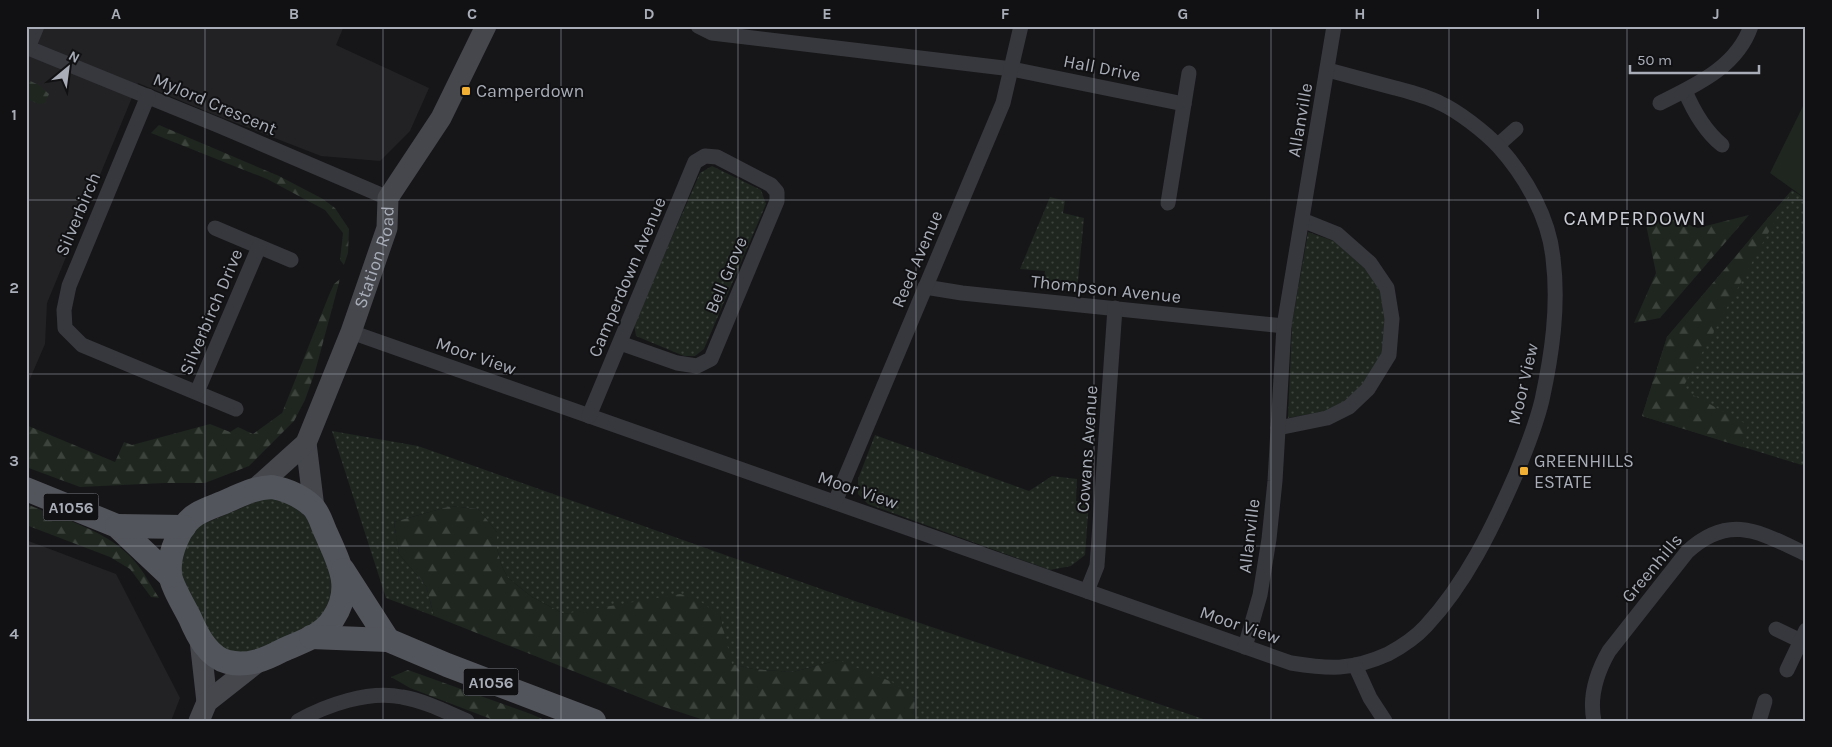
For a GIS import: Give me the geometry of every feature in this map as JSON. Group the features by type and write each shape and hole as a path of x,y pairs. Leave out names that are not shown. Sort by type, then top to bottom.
{"main road":[{"name":"Station Road","path":"256,488 306,444 351,332 387,228 388,198 441,118 486,26"},
{"name":"Station Road","path":"306,444 314,508"},
{"path":"260,662 244,664 227,662 211,652 200,640 170,576 170,558 184,527 196,515 256,488 272,487 288,490 302,497 314,508 342,570 388,640"},
{"name":"A1056","path":"26,489 117,526 170,576"},
{"name":"A1056","path":"117,526 184,527"},
{"path":"203,712 260,662 321,632 333,620 340,608 344,590 342,570"},
{"name":"A1056","path":"311,637 388,640 447,665 594,721"},
{"path":"200,640 203,712"}],"street":[{"path":"27,48 37,26"},
{"path":"698,26 712,33 1012,69"},
{"name":"Reed Avenue","path":"835,502 1002,103 1012,69 1021,26"},
{"name":"Allanville","path":"1245,647 1260,596 1268,549 1275,480 1284,326 1334,26"},
{"path":"1660,103 1712,75 1730,60 1743,44 1751,26"},
{"name":"Mylord Crescent","path":"27,48 148,96 388,198"},
{"name":"Hall Drive","path":"1012,69 1184,104"},
{"name":"Moor View","path":"351,332 1291,663 1314,667 1342,668 1355,665 1388,654 1424,628 1442,608 1459,584 1504,502 1525,452 1542,401 1555,325 1556,289 1553,257 1544,221 1528,186 1498,145 1442,103 1425,96 1328,70"},
{"path":"1168,203 1189,74"},
{"path":"1685,90 1694,109 1710,133 1722,146"},
{"name":"Silverbirch","path":"82,345 65,328 64,310 69,286 148,96"},
{"path":"1498,145 1516,129"},
{"name":"Bell Grove","path":"620,343 677,363 697,366 711,359 777,201 777,192 771,185 716,157 704,156"},
{"name":"Camperdown Avenue","path":"589,416 695,162 704,156"},
{"path":"1278,428 1327,418 1349,407 1368,389 1389,355 1392,320 1387,288 1370,263 1337,234 1302,220"},
{"name":"Silverbirch Drive","path":"215,228 291,260"},
{"name":"Silverbirch Drive","path":"197,392 259,247"},
{"name":"Thompson Avenue","path":"925,287 962,293 1284,326"},
{"name":"Cowans Avenue","path":"1087,591 1097,566 1115,308"},
{"name":"Silverbirch Drive","path":"82,345 236,408"},
{"name":"Greenhills","path":"1594,721 1592,712 1596,682 1600,667 1608,651 1687,552 1697,543 1714,534 1742,529 1756,531 1806,554"},
{"path":"1776,629 1803,636 1787,670"},
{"path":"1355,665 1370,698 1385,721"},
{"path":"298,721 315,711 350,700 399,696 417,700 467,721"},
{"path":"1759,721 1765,701"}],"shaded area":[{"path":"26,26 344,26 336,45 429,88 410,131 380,161 321,156 138,83 47,303 45,344 26,388"},
{"path":"26,540 116,574 180,698 171,721 26,721"}],"green space":[{"path":"26,79 39,85 49,94 45,103 39,104 26,99"},
{"path":"1806,100 1806,199 1770,173"},
{"path":"159,125 279,176 323,199 335,208 349,229 348,253 344,265 340,260 343,233 325,210 267,179 151,133"},
{"path":"712,166 761,190 766,204 704,349 695,356 684,356 636,336 634,324 700,173"},
{"path":"1792,190 1806,199 1806,463 1802,465 1642,416 1667,337"},
{"path":"1792,190 1682,389 1748,425 1742,447 1642,416 1667,337"},
{"path":"1050,197 1065,201 1063,213 1084,218 1077,291 1043,287 1045,271 1020,269"},
{"path":"1643,210 1698,228 1749,215 1660,318 1634,323 1656,273"},
{"path":"1308,232 1334,241 1366,269 1381,290 1386,319 1382,352 1364,385 1345,403 1327,411 1288,418 1292,324"},
{"path":"340,279 315,372 305,400 294,421 249,466 205,483 80,487 26,467 26,425 115,462 124,442 132,445 210,424 230,432 238,427 253,434 282,413 329,295 334,284"},
{"path":"332,431 418,446 852,600 1209,721 914,721 915,698 838,660 793,672 753,669 731,664 720,616 607,608 564,614 532,597 508,578 501,564 497,548 497,532 478,509 451,506 394,522 399,554 426,586 434,616 386,598"},
{"path":"875,435 1029,491 1052,476 1077,479 1076,501 1089,502 1085,555 1071,566 1050,570 868,504 858,494 858,479"},
{"path":"277,499 294,505 310,521 335,585 329,608 313,626 256,651 232,652 211,640 181,578 181,554 192,533 201,525 258,501"},
{"path":"26,504 88,528 117,545 140,568 159,598 151,597 130,569 110,557 26,525"},
{"path":"451,506 478,509 497,532 497,548 501,564 508,578 532,597 564,614 680,594 696,598 720,616 732,664 753,669 793,672 838,660 892,682 915,698 914,721 707,721 661,706 434,616 426,586 399,554 394,522"},
{"path":"408,670 547,721 496,721 410,688 391,677"}],"place":[{"name":"Camperdown","path":"466,91"},
{"name":"GREENHILLS ESTATE","path":"1524,471"}],"district":[{"name":"CAMPERDOWN","path":"1635,218"}]}
